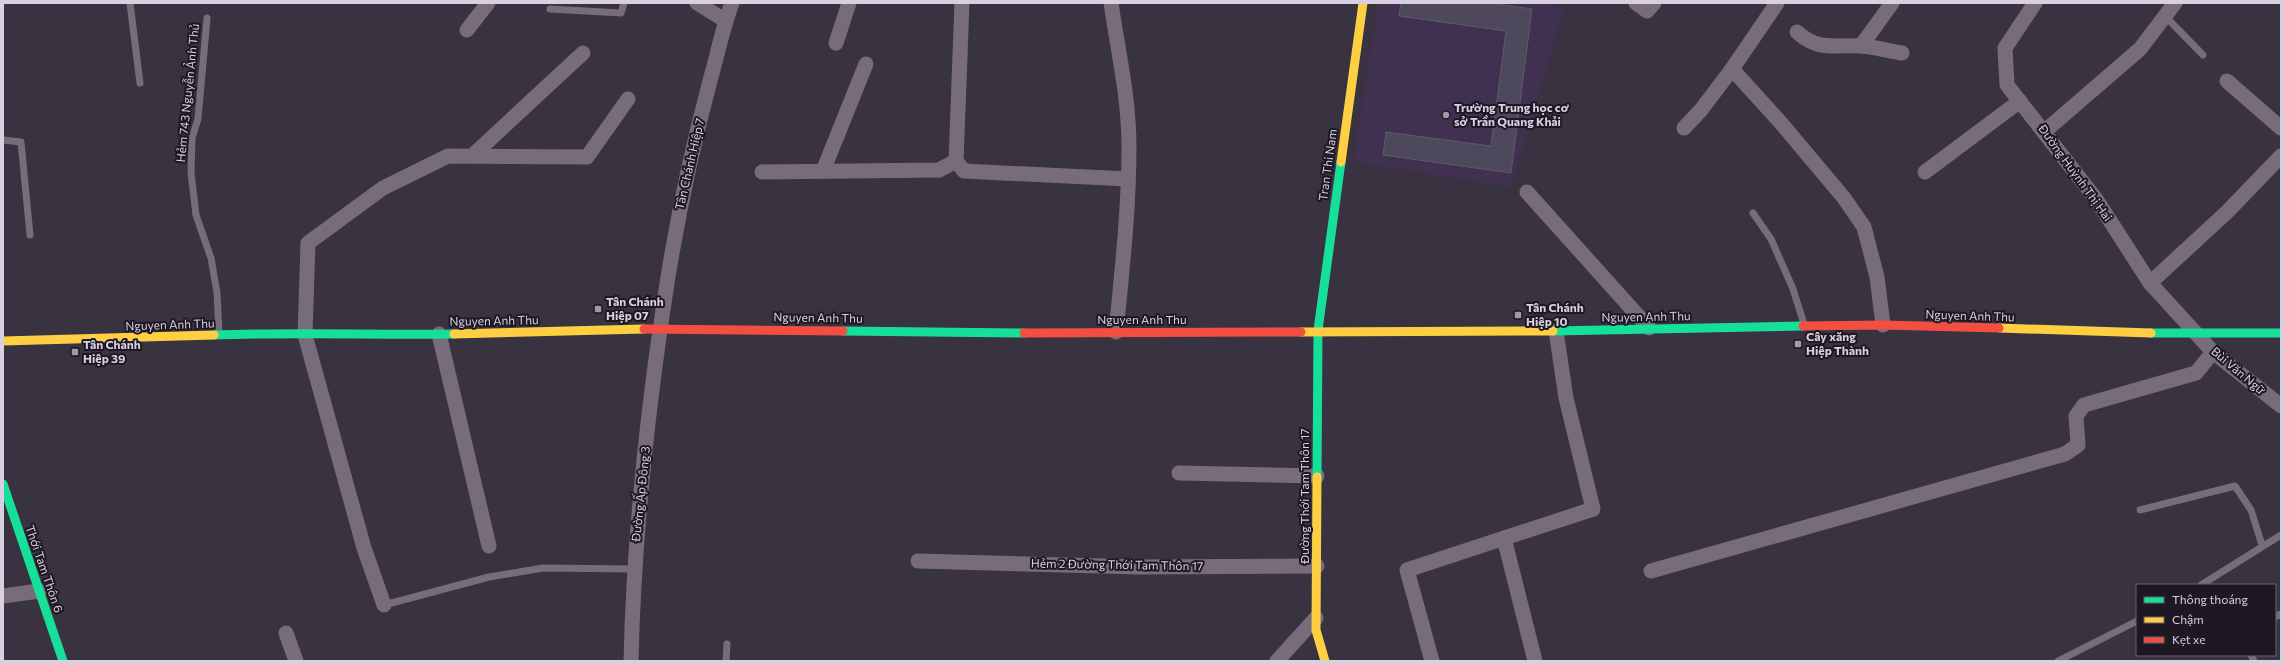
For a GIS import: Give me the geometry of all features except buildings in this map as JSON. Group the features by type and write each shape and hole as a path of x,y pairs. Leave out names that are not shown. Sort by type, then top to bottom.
{"main road":[{"name":"Tran Thi Nam","path":"1318,330 1363,3"},
{"name":"Nguyen Anh Thu","path":"3,341 274,332 305,335 439,334 615,331 660,328 991,333 1318,330 1556,331 1649,328 1883,325 2196,334 2281,333"},
{"name":"Đường Thới Tam Thôn 17","path":"1318,330 1316,630 1325,661"},
{"name":"Thới Tam Thôn 6","path":"3,484 63,661"}],"street":[{"path":"467,30 488,3"},
{"path":"697,3 726,21"},
{"name":"Tân Chánh Hiệp 7","path":"660,328 681,197 726,21 732,3"},
{"path":"836,43 849,3"},
{"path":"962,3 956,161 964,171 1128,179"},
{"path":"1111,3 1125,81 1129,147 1124,256 1116,332"},
{"path":"1636,3 1648,11 1654,3"},
{"path":"1684,128 1701,110 1732,69 1777,3"},
{"path":"1862,46 1892,3"},
{"name":"Đường Huỳnh Thị Hai","path":"2035,3 2004,48 2007,85 2045,131 2096,199 2150,283 2196,334"},
{"path":"2045,131 2140,49 2175,3"},
{"path":"1797,32 1808,41 1821,46 1862,46 1902,53"},
{"path":"472,156 583,53"},
{"path":"823,171 866,64"},
{"path":"1732,69 1781,123 1839,192 1864,227 1877,277 1883,325"},
{"path":"2227,81 2281,128"},
{"path":"384,605 364,548 305,335 308,243 383,188 448,156 587,157 628,99"},
{"path":"1925,172 2020,101"},
{"path":"2150,283 2227,212 2281,156"},
{"path":"762,172 939,170 956,161"},
{"path":"1527,192 1649,328"},
{"name":"Đường Ấp Đông 3","path":"631,661 633,569 660,328"},
{"path":"1432,661 1407,570 1593,509 1566,398 1556,331"},
{"path":"439,334 489,546"},
{"name":"Bùi Văn Ngữ","path":"2196,334 2214,352 2281,406"},
{"path":"1651,571 2065,454 2078,445 2076,416 2084,405 2196,373 2214,352"},
{"path":"1179,473 1317,476"},
{"path":"1504,538 1535,661"},
{"name":"Hẻm 2 Đường Thới Tam Thôn 17","path":"918,561 1140,567 1317,566"},
{"path":"3,596 39,591"},
{"path":"1277,661 1316,618"},
{"path":"286,633 296,661"}],"lane":[{"path":"130,3 140,82"},
{"path":"550,9 621,13 624,3"},
{"path":"2164,16 2203,55"},
{"name":"Hẻm 743 Nguyễn Ảnh Thủ","path":"207,18 198,119 192,138 191,173 196,215 211,258 217,293 219,335"},
{"path":"3,140 21,142 30,235"},
{"path":"1753,213 1772,239 1793,289 1804,326"},
{"path":"2140,510 2235,486 2251,510 2262,546"},
{"path":"2203,584 2281,535"},
{"path":"384,605 489,577 543,568 633,569"},
{"path":"2058,661 2136,622"},
{"path":"726,661 727,644"}],"shaded area":[{"name":"Trường Trung học cơ sở Trần Quang Khải","path":"1378,3 1542,3 1564,9 1511,187 1353,162"}],"traffic: fast":[{"path":"1317,477 1318,330 1341,162"},
{"path":"1553,331 1803,326"},
{"path":"843,331 1024,333"},
{"path":"2151,333 2281,333"},
{"path":"214,335 454,334"},
{"path":"3,484 63,661"}],"traffic: slow":[{"path":"1341,162 1363,3"},
{"path":"1999,328 2151,333"},
{"path":"454,334 644,329"},
{"path":"1301,332 1553,331"},
{"path":"3,341 214,335"},
{"path":"1317,477 1316,630 1325,661"}],"traffic: jam":[{"path":"1803,326 1883,325 1999,328"},
{"path":"644,329 843,331"},
{"path":"1024,333 1301,332"}],"place":[{"name":"Trường Trung học cơ sở Trần Quang Khải","path":"1446,115"},
{"name":"Tân Chánh Hiệp 07","path":"598,309"},
{"name":"Tân Chánh Hiệp 10","path":"1518,315"},
{"name":"Cây xăng Hiệp Thành","path":"1798,344"},
{"name":"Tân Chánh Hiệp 39","path":"75,352"}]}
